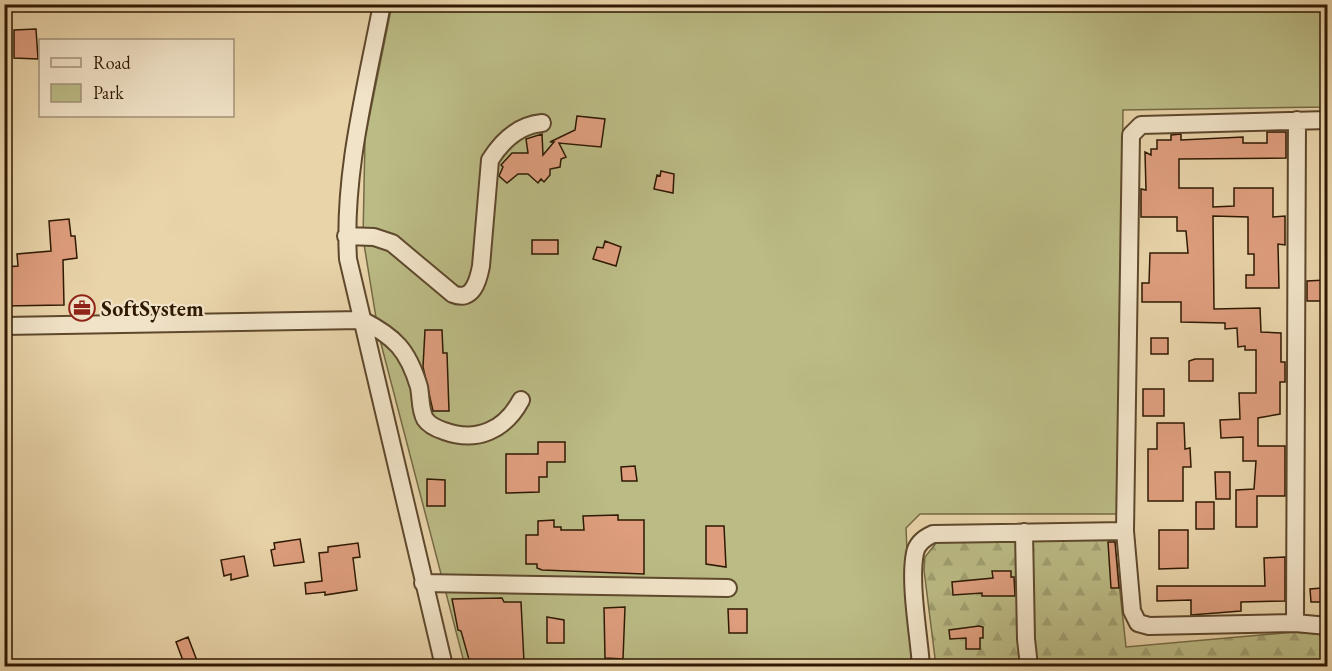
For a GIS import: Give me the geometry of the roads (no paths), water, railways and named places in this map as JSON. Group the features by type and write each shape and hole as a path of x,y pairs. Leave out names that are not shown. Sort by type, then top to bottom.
{"street":[{"path":"382,4 357,128 346,236 348,260 444,666"},
{"path":"1295,623 1297,120"},
{"path":"1328,120 1142,125 1131,135 1125,531 1132,611 1138,623 1149,626 1295,623 1328,626"},
{"path":"346,236 374,237 392,243 453,294 464,296 469,294 478,280 490,160 498,148 515,133 532,124 542,123"},
{"path":"4,326 362,320 393,338 401,346 419,388 425,420 433,426 469,436 488,434 514,414 521,400"},
{"path":"921,666 913,570 915,551 923,538 933,534 1125,531"},
{"path":"1024,532 1026,639 1029,666"},
{"path":"423,583 728,588"}],"place":[{"name":"SoftSystem","path":"82,308"}]}
